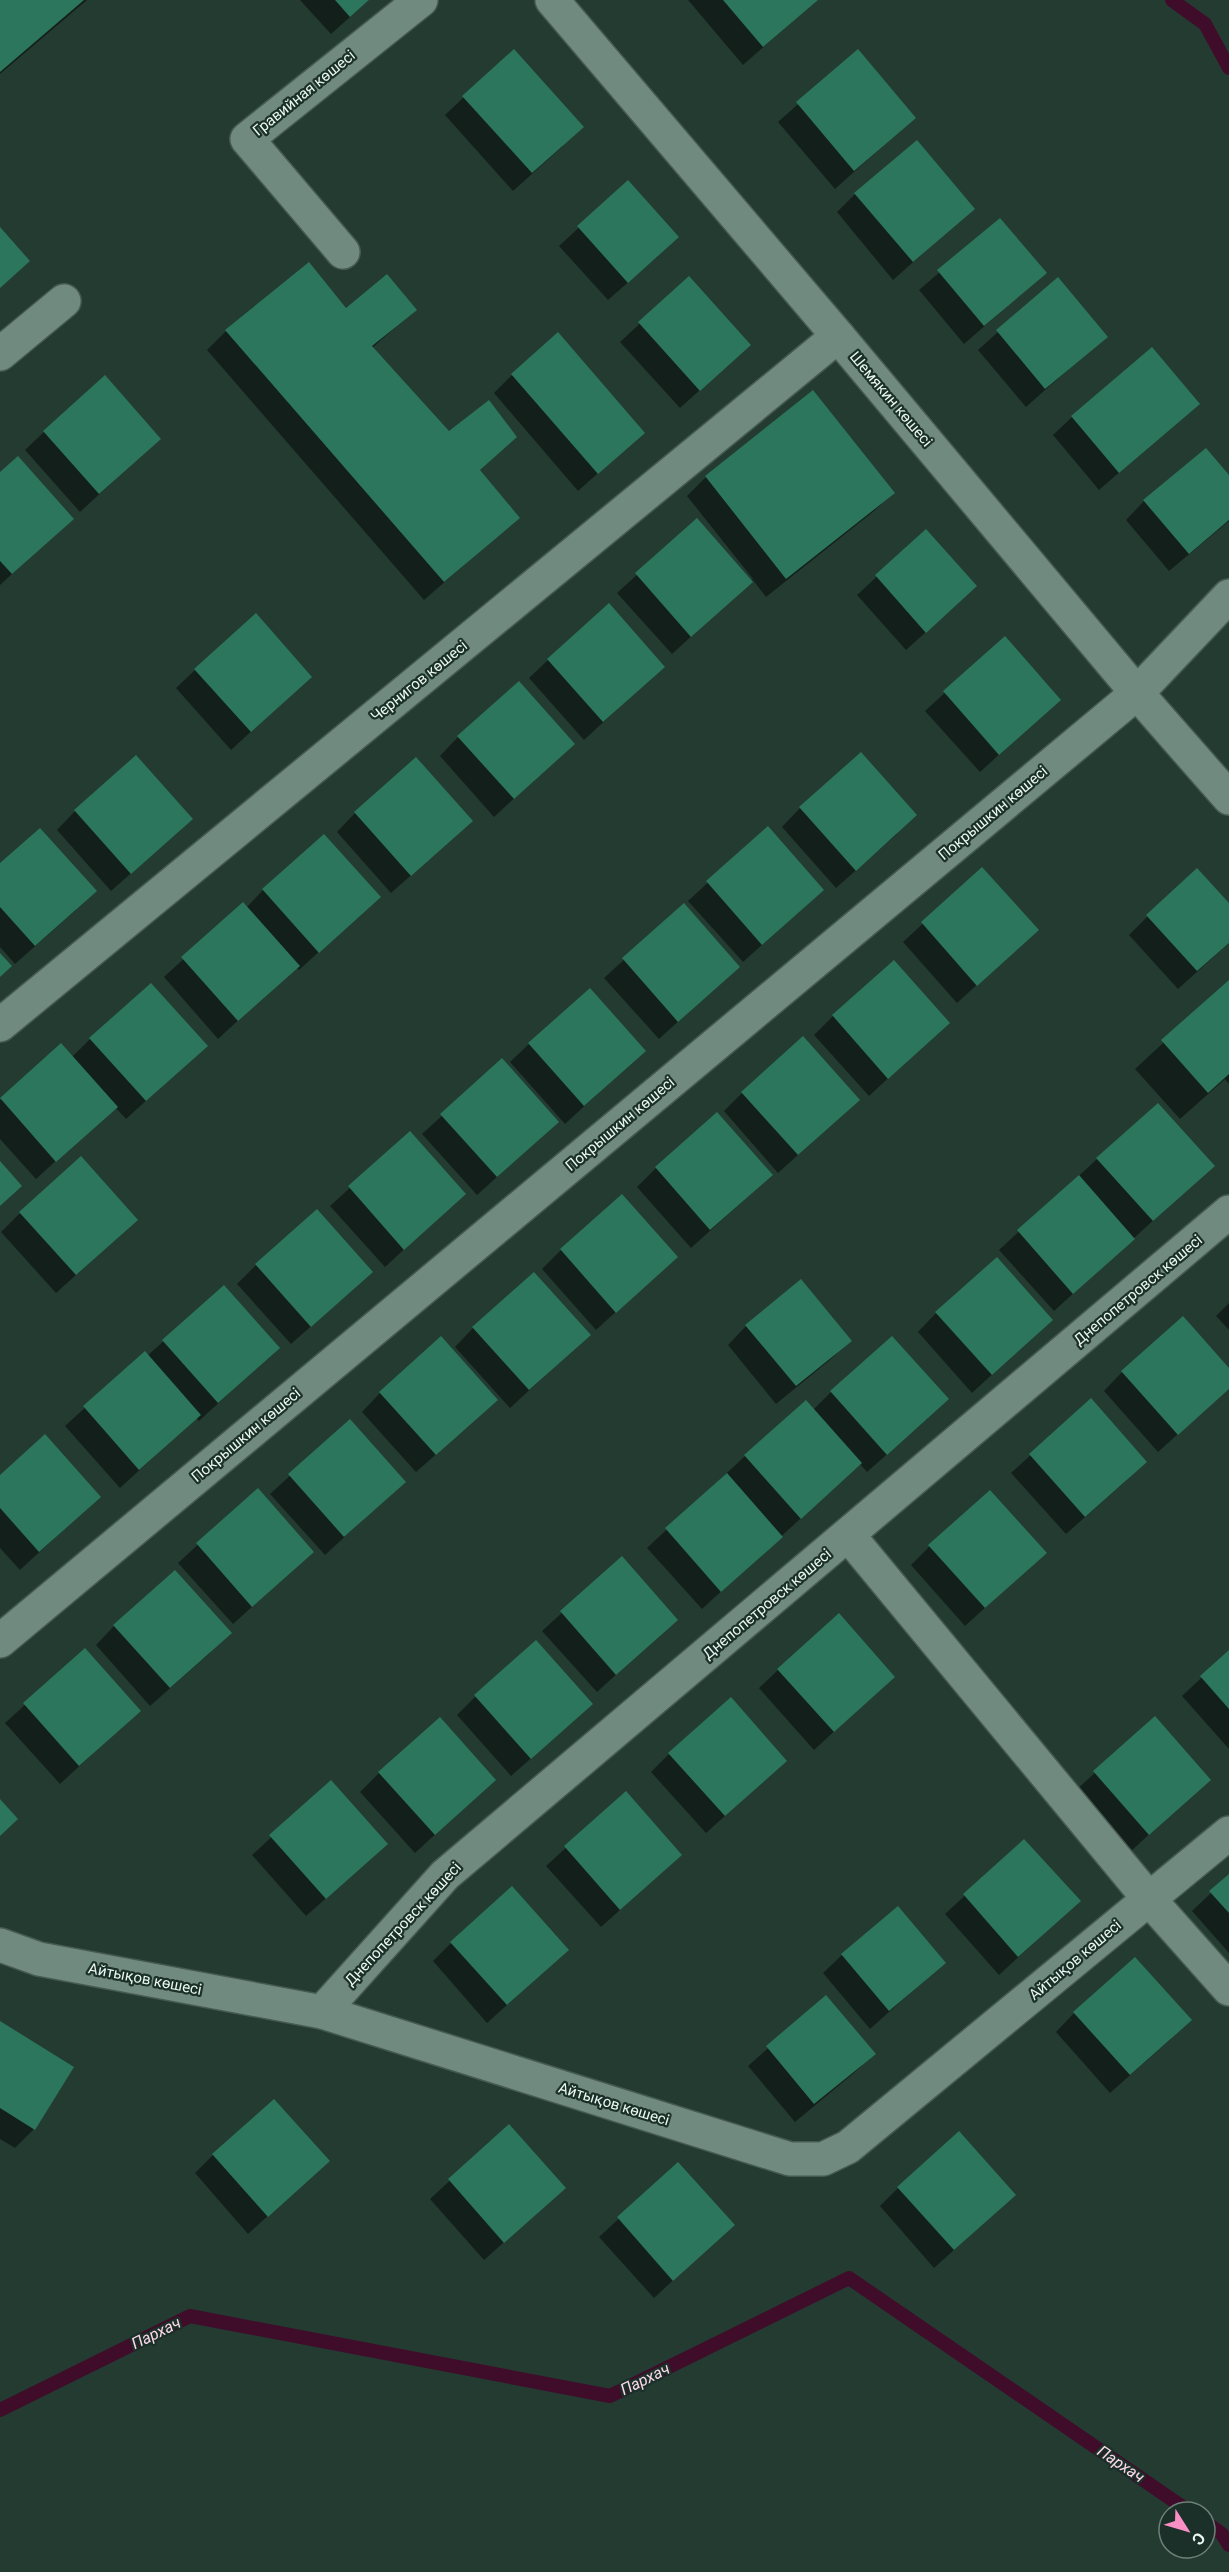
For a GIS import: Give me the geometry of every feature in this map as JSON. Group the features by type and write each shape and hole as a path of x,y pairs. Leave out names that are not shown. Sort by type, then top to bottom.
{"street":[{"name":"Гравийная көшесі","path":"343,252 247,139 421,0"},
{"name":"Шемякин көшесі","path":"552,0 838,336 1137,693 1229,798"},
{"path":"0,354 64,301"},
{"name":"Чернигов көшесі","path":"0,1025 838,336"},
{"name":"Покрышкин көшесі","path":"0,1641 1137,693 1229,596"},
{"name":"Днепопетровск көшесі","path":"322,2012 445,1875 849,1536 1229,1212"},
{"path":"849,1536 1149,1899 1229,1989"},
{"name":"Айтықов көшесі","path":"0,1945 39,1959 322,2012 790,2159 823,2159 848,2147 1229,1833"}],"building":[{"path":"0,0 84,0 0,72"},
{"path":"335,0 369,0 350,17"},
{"path":"723,0 818,0 763,47"},
{"path":"514,49 584,127 532,173 462,96"},
{"path":"858,49 916,118 854,171 796,102"},
{"path":"917,140 975,209 913,262 854,193"},
{"path":"628,180 679,237 628,283 577,226"},
{"path":"1000,218 1047,273 984,326 937,270"},
{"path":"0,227 30,261 0,288"},
{"path":"309,262 346,308 387,274 417,310 372,346 449,431 489,400 517,437 480,470 520,518 444,582 225,330"},
{"path":"689,276 751,345 700,391 638,322"},
{"path":"1058,277 1108,337 1045,389 996,330"},
{"path":"558,332 645,433 598,474 511,374"},
{"path":"1152,347 1200,404 1119,473 1071,416"},
{"path":"105,375 161,439 99,494 43,431"},
{"path":"813,390 895,493 786,579 705,476"},
{"path":"1206,448 1229,475 1229,520 1189,554 1143,500"},
{"path":"18,456 74,519 12,574 0,561 0,472"},
{"path":"697,518 753,582 691,637 635,573"},
{"path":"926,529 977,586 926,633 875,575"},
{"path":"609,603 665,667 603,722 547,659"},
{"path":"256,613 312,677 251,732 194,669"},
{"path":"1005,636 1061,700 999,755 943,691"},
{"path":"519,681 575,744 514,799 457,736"},
{"path":"861,752 917,815 856,871 799,807"},
{"path":"136,755 193,819 131,874 74,810"},
{"path":"416,757 473,821 411,876 354,812"},
{"path":"768,826 824,890 762,945 706,881"},
{"path":"40,828 97,891 35,946 0,907 0,863"},
{"path":"324,834 381,897 319,953 262,889"},
{"path":"982,867 1039,930 977,986 921,922"},
{"path":"1197,868 1229,903 1229,943 1197,971 1146,915"},
{"path":"243,902 300,966 238,1021 181,957"},
{"path":"684,903 740,967 678,1022 622,958"},
{"path":"0,953 12,966 0,977"},
{"path":"894,960 950,1023 888,1079 832,1015"},
{"path":"1229,980 1229,1074 1208,1093 1161,1040"},
{"path":"151,983 208,1046 146,1101 89,1038"},
{"path":"590,988 646,1051 584,1106 528,1043"},
{"path":"803,1036 860,1100 798,1155 741,1092"},
{"path":"61,1043 118,1107 56,1162 0,1098"},
{"path":"502,1058 559,1122 497,1177 440,1114"},
{"path":"1158,1103 1215,1166 1153,1221 1096,1158"},
{"path":"717,1112 773,1175 710,1230 655,1167"},
{"path":"410,1131 466,1194 404,1250 348,1186"},
{"path":"81,1156 138,1220 76,1275 19,1212"},
{"path":"0,1161 22,1186 0,1206"},
{"path":"1079,1175 1135,1239 1073,1294 1017,1230"},
{"path":"622,1194 678,1257 616,1313 560,1249"},
{"path":"317,1209 373,1272 311,1327 255,1264"},
{"path":"997,1257 1053,1320 992,1375 935,1312"},
{"path":"534,1272 591,1335 529,1390 472,1327"},
{"path":"801,1279 852,1341 796,1386 745,1325"},
{"path":"224,1285 280,1348 218,1403 162,1340"},
{"path":"1183,1316 1229,1368 1229,1389 1178,1435 1121,1371"},
{"path":"441,1336 498,1400 436,1455 379,1392"},
{"path":"892,1336 949,1399 887,1455 830,1391"},
{"path":"145,1351 201,1415 139,1470 83,1406"},
{"path":"1091,1398 1147,1462 1085,1517 1029,1454"},
{"path":"806,1400 862,1463 801,1519 744,1455"},
{"path":"350,1419 406,1482 344,1537 288,1474"},
{"path":"45,1434 101,1497 39,1552 0,1508 0,1475"},
{"path":"727,1473 783,1537 721,1592 665,1528"},
{"path":"258,1488 314,1552 252,1607 196,1543"},
{"path":"990,1490 1047,1553 985,1608 928,1545"},
{"path":"622,1556 678,1620 616,1675 560,1611"},
{"path":"175,1570 232,1633 170,1688 113,1625"},
{"path":"839,1613 895,1677 834,1732 777,1669"},
{"path":"536,1640 593,1704 531,1759 474,1695"},
{"path":"85,1648 141,1711 79,1766 23,1703"},
{"path":"1229,1650 1229,1709 1200,1676"},
{"path":"731,1697 787,1761 725,1816 668,1753"},
{"path":"1155,1716 1211,1780 1149,1835 1093,1771"},
{"path":"440,1717 496,1780 435,1835 378,1772"},
{"path":"331,1780 388,1844 326,1899 269,1835"},
{"path":"626,1791 682,1855 620,1910 564,1846"},
{"path":"0,1799 18,1819 0,1836"},
{"path":"1024,1839 1081,1901 1018,1957 963,1894"},
{"path":"1229,1874 1229,1913 1209,1891"},
{"path":"512,1886 569,1950 507,2005 450,1942"},
{"path":"898,1906 946,1963 889,2011 841,1954"},
{"path":"1135,1957 1192,2020 1130,2075 1073,2012"},
{"path":"826,1995 876,2054 814,2104 766,2046"},
{"path":"0,2021 74,2067 35,2130 0,2108"},
{"path":"274,2099 330,2161 268,2217 212,2154"},
{"path":"509,2124 566,2188 504,2243 448,2179"},
{"path":"959,2131 1016,2195 954,2250 897,2187"},
{"path":"678,2162 735,2225 673,2281 617,2217"}],"waterway":[{"path":"1172,0 1205,24 1229,68"},
{"name":"Пархач","path":"0,2410 190,2316 610,2396 849,2278 1173,2500"},
{"name":"Пархач","path":"1217,2530 1229,2545"}]}
